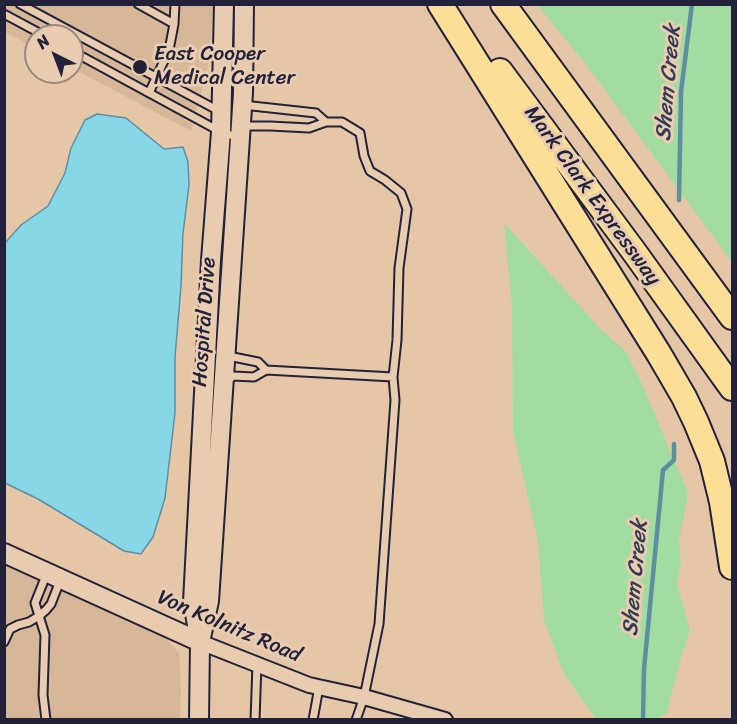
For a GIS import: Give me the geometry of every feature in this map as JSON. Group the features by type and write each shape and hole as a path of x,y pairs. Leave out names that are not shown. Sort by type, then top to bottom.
{"highway":[{"path":"440,4 648,335 684,397 712,462 722,502 732,567"},
{"name":"Mark Clark Expressway","path":"450,4 732,388"},
{"name":"Mark Clark Expressway","path":"503,4 732,316"}],"street":[{"name":"Hospital Drive","path":"199,720 200,642 193,602 211,260 221,132 224,4"},
{"name":"Hospital Drive","path":"200,642 209,601 224,384 241,121 244,4"},
{"name":"Von Kolnitz Road","path":"4,553 200,642 309,685 364,697 445,720"}],"lane":[{"path":"20,4 241,121 270,126 309,128 326,122 342,122 360,133 364,156 370,171 386,180 401,193 407,209 399,268 397,340 393,377 395,400 379,624 364,697 356,720"},
{"path":"138,4 174,24"},
{"path":"149,93 168,50 174,24 175,4"},
{"path":"4,14 24,25"},
{"path":"84,58 221,132 241,121 316,113 326,122"},
{"path":"225,356 258,362 266,370"},
{"path":"224,384 233,376 255,376 266,370 393,377"},
{"path":"46,720 45,635 35,603 54,575"},
{"path":"4,642 10,629 39,616 51,604 54,575"},
{"path":"255,720 257,664"},
{"path":"313,720 318,687"}],"shaded area":[{"name":"East Cooper Medical Center","path":"4,5 214,5 208,66 191,131 84,74 84,24 24,24 24,42 5,32"},
{"path":"5,560 160,632 179,653 180,719 5,720"}],"green space":[{"path":"537,5 732,5 732,262 587,66"},
{"path":"504,223 597,325 626,352 688,493 679,541 681,562 677,584 690,630 666,714 655,719 596,719 564,674 544,620 538,541 513,432 512,306"}],"water":[{"path":"97,114 126,118 164,149 183,147 188,162 189,185 183,233 175,357 175,413 165,498 153,537 141,554 124,551 38,499 5,483 5,243 21,225 48,206 65,173 71,148 85,120"}],"waterway":[{"name":"Shem Creek","path":"679,200 681,92 692,4"},
{"name":"Shem Creek","path":"643,720 644,669 663,470 674,460 674,444"}],"place":[{"name":"East Cooper Medical Center","path":"140,67"}]}
